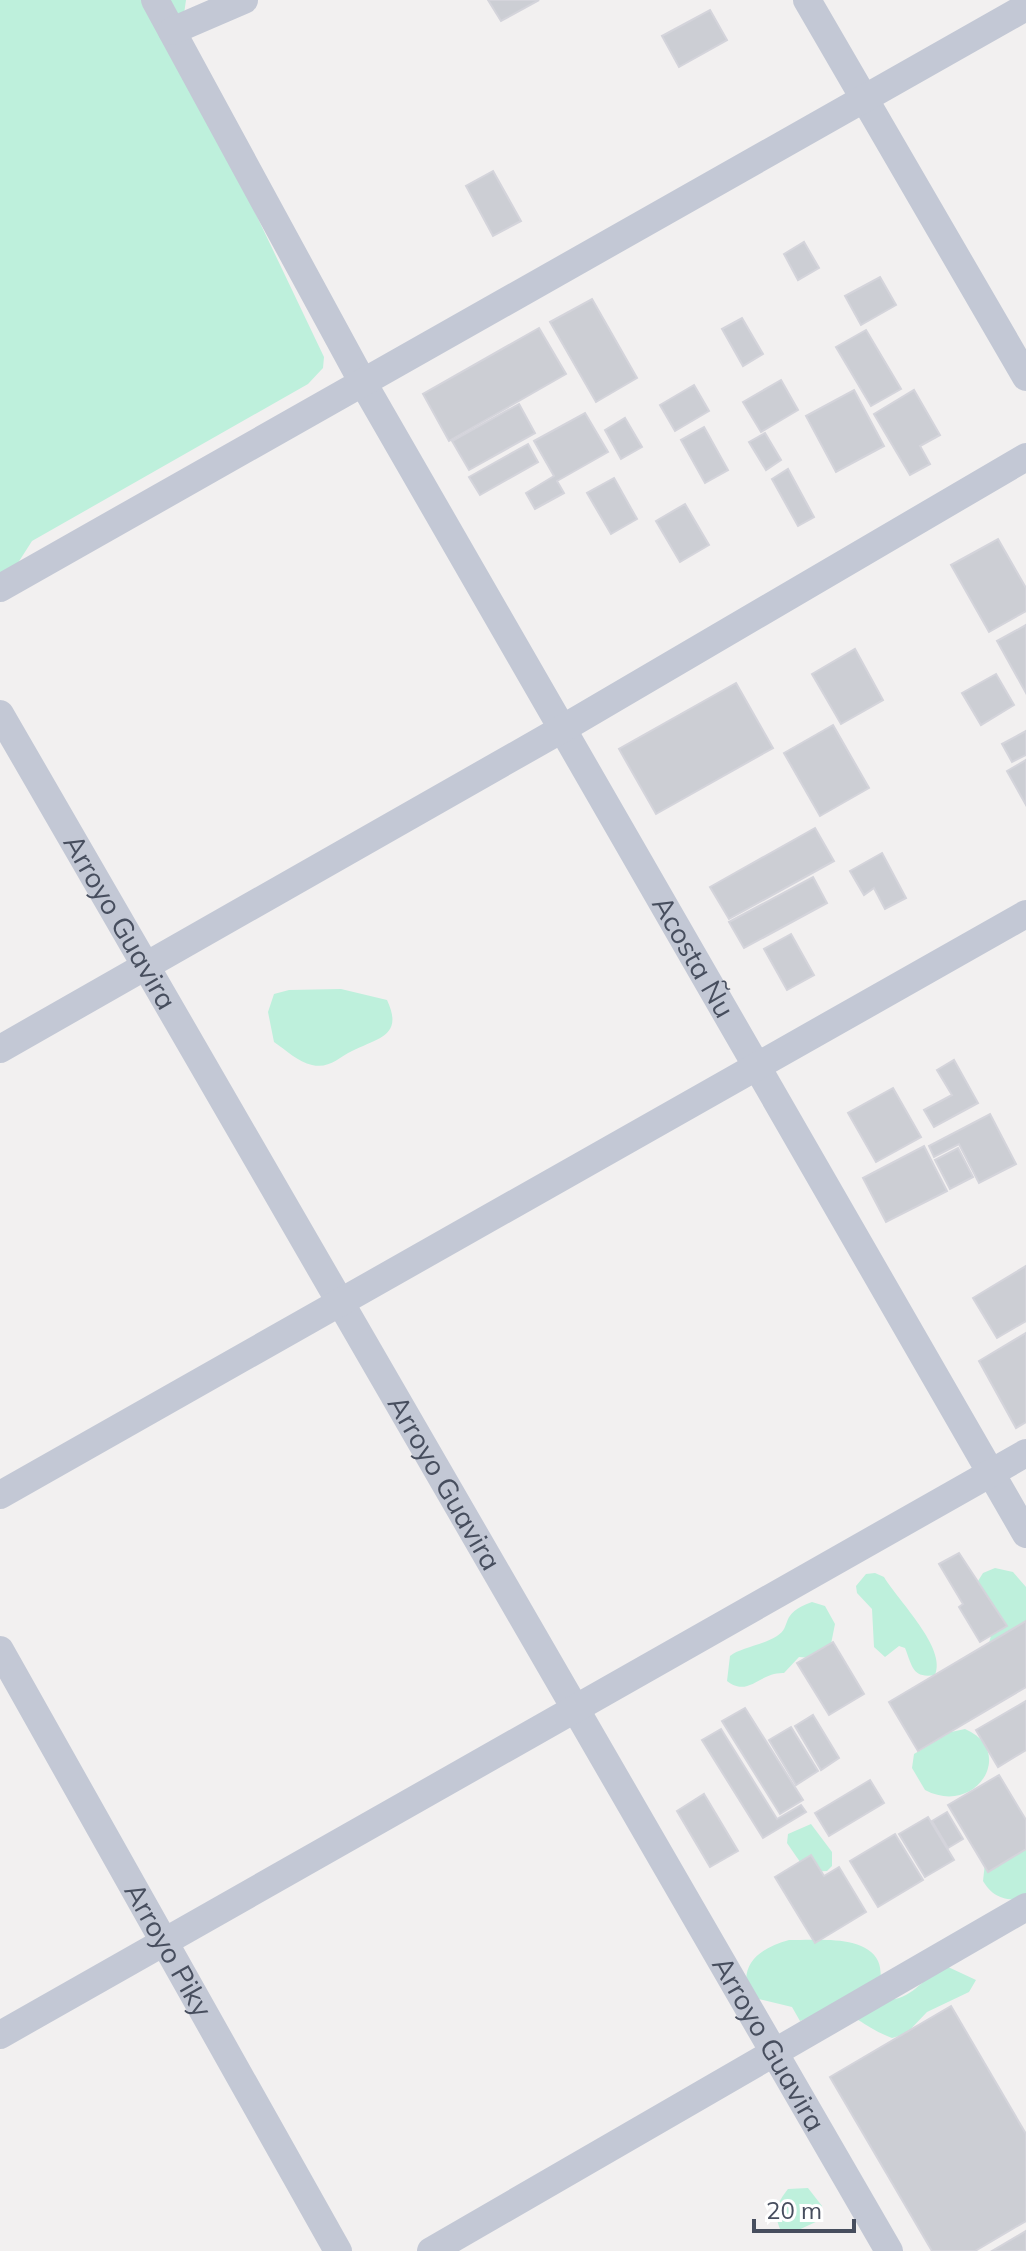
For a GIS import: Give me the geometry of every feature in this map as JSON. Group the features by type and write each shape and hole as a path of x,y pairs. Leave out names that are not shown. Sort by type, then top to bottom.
{"street":[{"name":"Acosta Ñu","path":"155,0 362,381 1026,1534"},
{"path":"172,31 244,0"},
{"path":"807,0 1026,377"},
{"path":"0,588 1026,7"},
{"path":"0,1049 562,729 1026,457"},
{"name":"Arroyo Guavira","path":"0,714 889,2251"},
{"path":"0,1495 1026,914"},
{"path":"0,2035 1026,1453"},
{"name":"Arroyo Piky","path":"0,1650 338,2251"},
{"path":"431,2251 1026,1907"}],"green space":[{"path":"0,0 186,0 182,28 190,76 324,357 323,368 308,384 32,541 0,591"},
{"path":"341,989 387,1000 392,1021 386,1034 323,1065 302,1061 274,1042 268,1012 274,994 289,990"},
{"path":"995,1568 1013,1572 1026,1587 1026,1654 989,1643 997,1614 978,1581 983,1573"},
{"path":"875,1573 884,1577 920,1625 934,1652 937,1664 935,1675 917,1673 905,1648 899,1646 885,1657 874,1647 872,1609 857,1593 856,1586 866,1574"},
{"path":"812,1602 825,1606 835,1624 830,1649 812,1658 799,1657 784,1673 768,1676 748,1686 727,1681 730,1656 777,1636 794,1611"},
{"path":"965,1729 980,1739 988,1752 989,1765 984,1778 960,1795 943,1796 925,1790 912,1768 914,1754 951,1732"},
{"path":"811,1824 832,1852 832,1866 827,1871 807,1872 787,1843 788,1834"},
{"path":"1026,1850 1026,1900 996,1895 983,1881 985,1863"},
{"path":"789,1940 838,1941 862,1946 878,1961 883,1991 895,1999 910,1993 946,1966 976,1980 969,1992 927,2012 906,2034 892,2038 841,2012 800,2021 792,2007 750,1997 747,1985 749,1967 754,1959 769,1948"},
{"path":"808,2188 822,2206 820,2220 794,2232 781,2231 777,2209 781,2200 788,2189"}],"building":[{"path":"488,0 539,0 501,21"},
{"path":"710,10 727,40 679,67 662,36"},
{"path":"493,171 521,221 493,236 466,186"},
{"path":"804,242 819,268 798,280 784,254"},
{"path":"880,277 896,305 861,325 845,296"},
{"path":"592,299 637,378 596,402 550,322"},
{"path":"742,318 763,354 743,366 722,329"},
{"path":"539,328 566,374 449,441 423,394"},
{"path":"866,330 901,389 871,406 836,347"},
{"path":"781,380 798,410 761,432 743,402"},
{"path":"694,385 709,411 675,431 660,405"},
{"path":"854,390 884,446 836,472 806,416"},
{"path":"914,390 940,435 920,446 930,464 910,475 874,414"},
{"path":"519,404 535,433 469,470 452,441"},
{"path":"585,413 608,452 557,481 564,493 535,509 526,493 554,476 534,441"},
{"path":"625,418 642,447 621,459 605,430"},
{"path":"704,427 728,470 705,483 681,440"},
{"path":"765,433 781,460 766,470 749,442"},
{"path":"528,444 538,462 480,495 469,477"},
{"path":"788,469 814,517 798,526 772,479"},
{"path":"614,478 637,519 611,534 587,493"},
{"path":"685,504 709,545 680,562 656,521"},
{"path":"998,539 1026,588 1026,611 989,632 951,565"},
{"path":"1026,625 1026,693 997,641"},
{"path":"855,649 883,700 841,724 812,674"},
{"path":"996,674 1014,705 981,725 962,693"},
{"path":"736,683 773,748 656,814 619,749"},
{"path":"833,725 869,788 820,816 784,753"},
{"path":"1026,731 1026,755 1012,762 1002,744"},
{"path":"1026,760 1026,805 1007,771"},
{"path":"815,828 834,861 729,919 710,887"},
{"path":"882,853 906,898 885,909 874,888 864,895 850,871"},
{"path":"813,877 827,903 744,948 729,922"},
{"path":"791,934 814,975 787,990 764,949"},
{"path":"954,1060 978,1103 934,1127 924,1110 952,1095 937,1070"},
{"path":"893,1088 921,1137 876,1162 848,1113"},
{"path":"990,1114 1016,1164 979,1183 959,1144 934,1157 929,1146"},
{"path":"924,1146 947,1191 886,1222 863,1178"},
{"path":"958,1148 973,1177 950,1189 935,1160"},
{"path":"1026,1266 1026,1321 997,1338 973,1298"},
{"path":"1026,1333 1026,1422 1016,1428 979,1361"},
{"path":"959,1553 1007,1626 980,1642 959,1607 963,1604 939,1564"},
{"path":"1026,1621 1026,1687 918,1751 889,1702"},
{"path":"833,1642 864,1694 829,1715 797,1663"},
{"path":"1026,1701 1026,1750 998,1767 976,1730"},
{"path":"745,1708 803,1800 780,1814 722,1721"},
{"path":"813,1715 839,1758 821,1770 795,1726"},
{"path":"791,1727 818,1771 796,1785 769,1740"},
{"path":"721,1729 777,1819 801,1805 806,1812 763,1838 702,1740"},
{"path":"999,1775 1026,1820 1026,1849 988,1872 948,1805"},
{"path":"870,1780 884,1803 829,1836 815,1813"},
{"path":"704,1794 738,1851 710,1867 677,1811"},
{"path":"947,1812 963,1839 948,1848 932,1821"},
{"path":"928,1817 954,1860 925,1877 899,1834"},
{"path":"895,1834 923,1880 878,1907 850,1861"},
{"path":"811,1855 824,1876 839,1867 866,1912 815,1943 775,1877"},
{"path":"951,2006 1026,2134 1026,2221 975,2251 932,2251 830,2077"},
{"path":"1026,2231 1026,2251 992,2251"}]}
